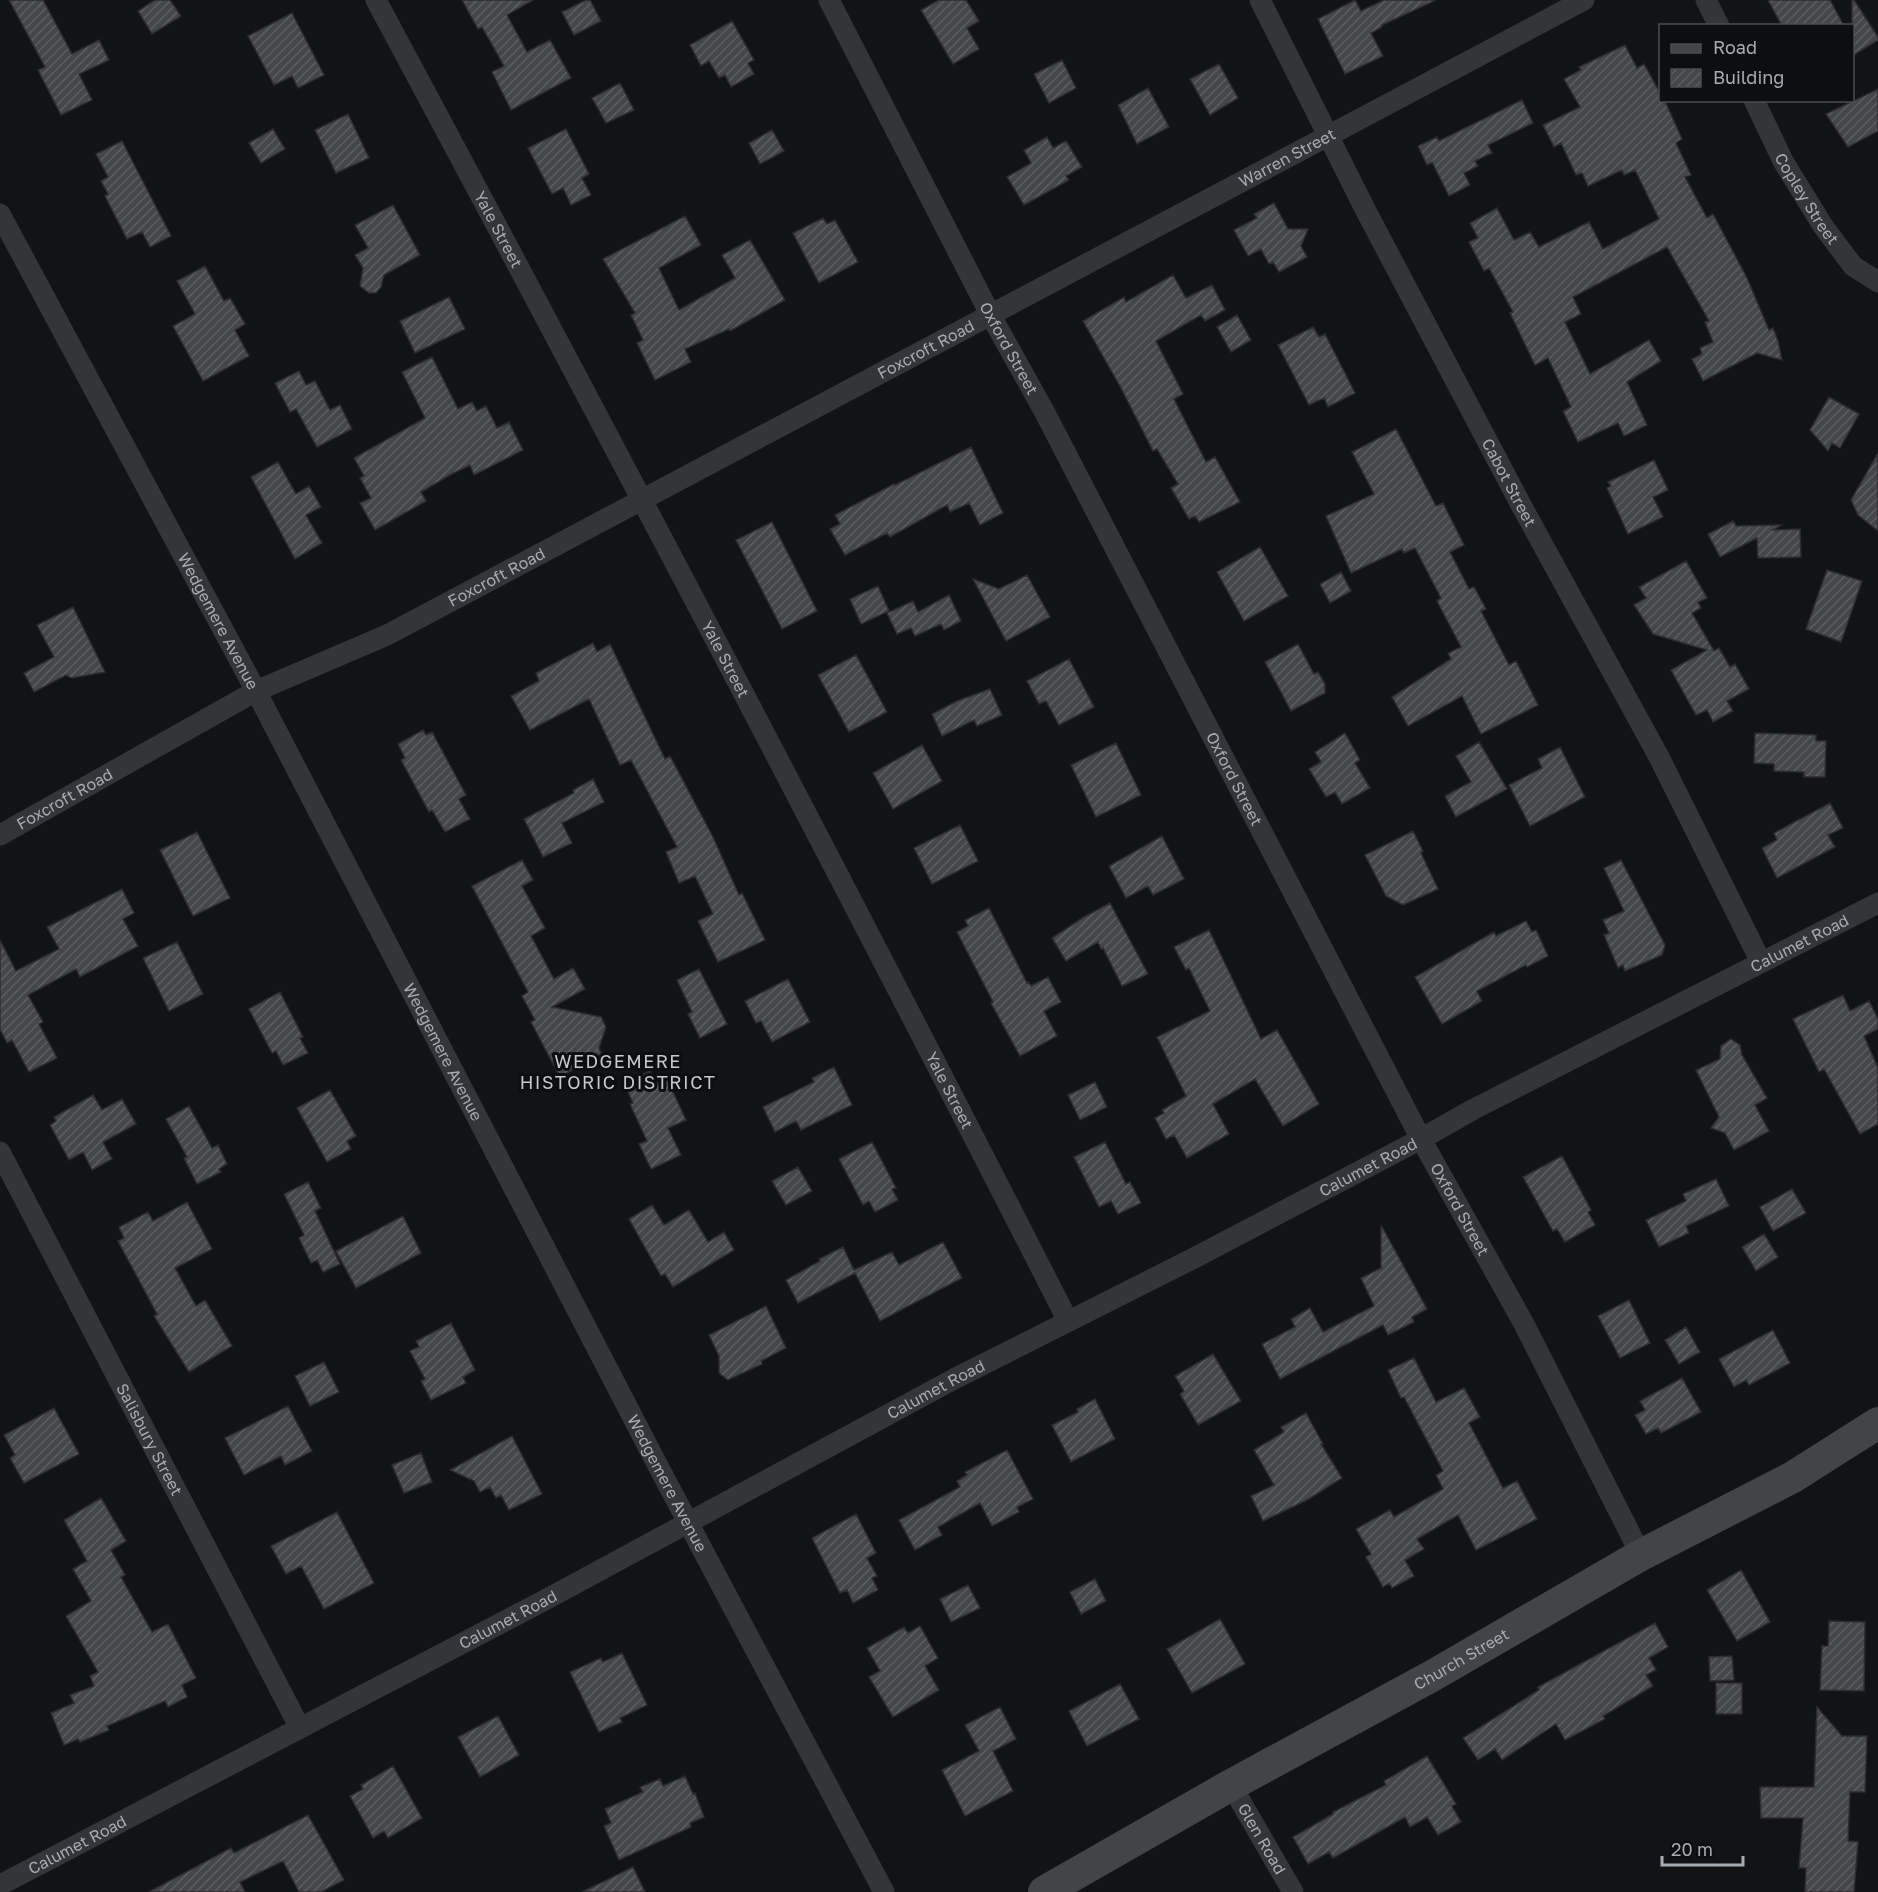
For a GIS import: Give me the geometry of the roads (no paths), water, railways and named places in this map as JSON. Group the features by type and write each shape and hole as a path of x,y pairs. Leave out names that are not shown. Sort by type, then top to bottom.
{"main road":[{"name":"Church Street","path":"1044,1892 1232,1785 1432,1676 1641,1555 1793,1477 1878,1423"}],"street":[{"name":"Yale Street","path":"376,0 847,888 1068,1321"},
{"name":"Oxford Street","path":"829,0 990,314 1044,411 1421,1139 1524,1324 1641,1555"},
{"name":"Cabot Street","path":"1260,0 1366,211 1659,757 1761,962"},
{"name":"Warren Street","path":"990,314 1584,0"},
{"path":"1706,0 1718,24"},
{"name":"Copley Street","path":"1755,102 1782,161 1822,226 1853,266 1878,282"},
{"name":"Wedgemere Avenue","path":"0,214 256,691 688,1522 884,1892"},
{"name":"Foxcroft Road","path":"0,835 256,691 387,635 990,314"},
{"name":"Calumet Road","path":"0,1885 688,1522 954,1378 1878,903"},
{"name":"Salisbury Street","path":"0,1152 300,1728"},
{"name":"Glen Road","path":"1232,1785 1293,1892"}],"district":[{"name":"WEDGEMERE HISTORIC DISTRICT","path":"618,1071"}]}
